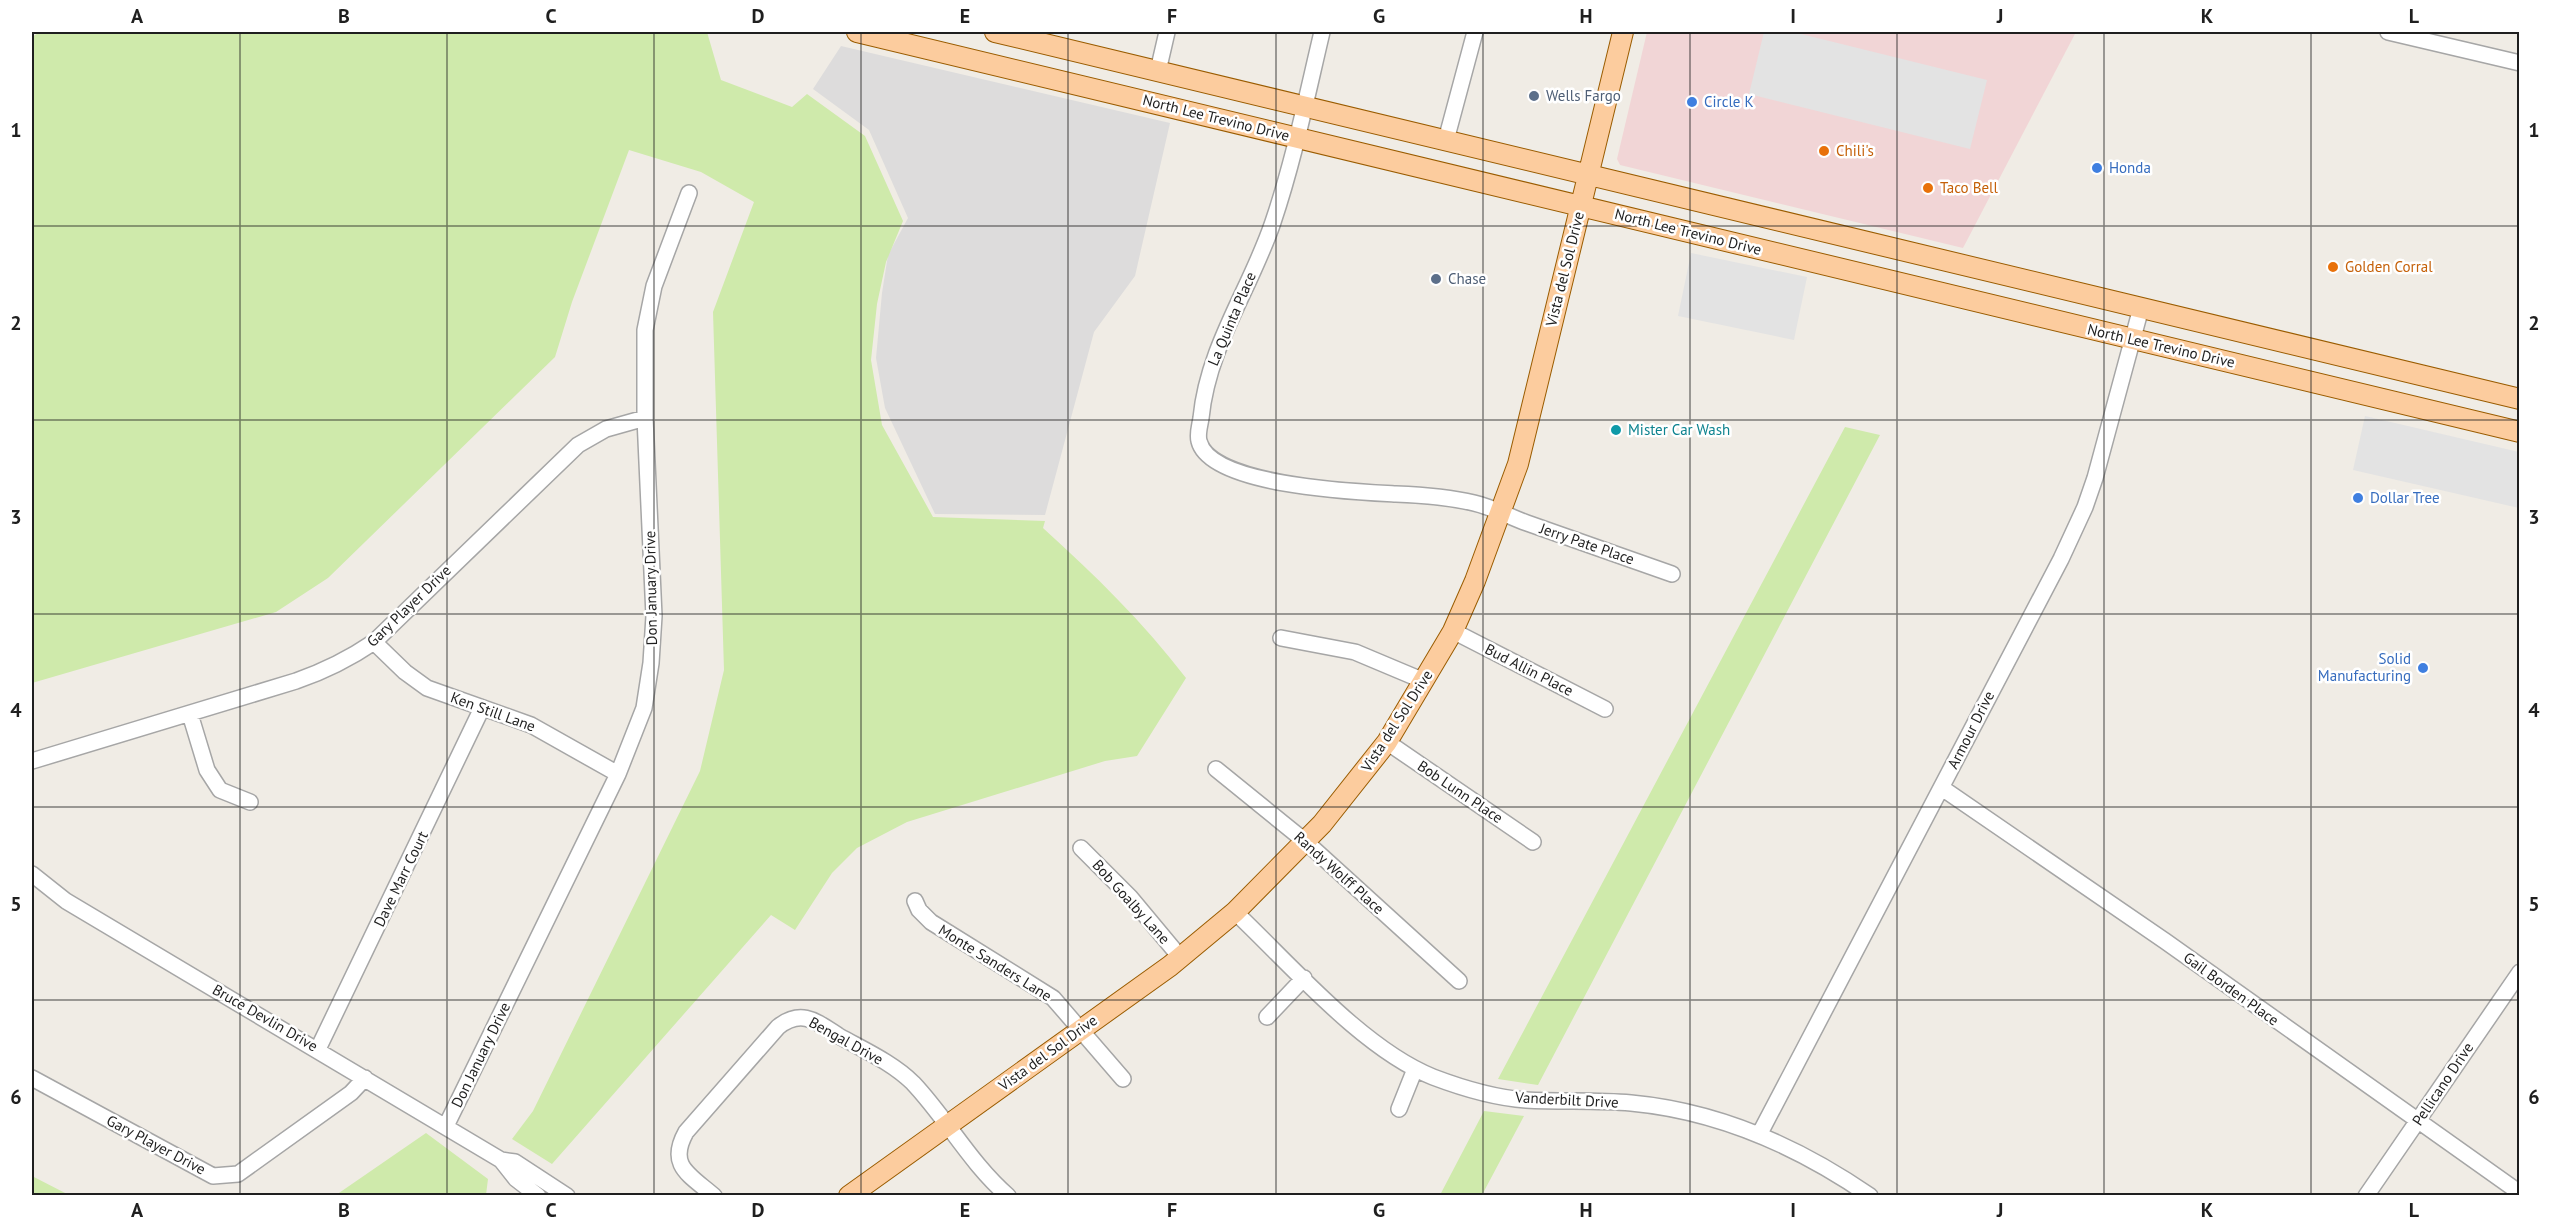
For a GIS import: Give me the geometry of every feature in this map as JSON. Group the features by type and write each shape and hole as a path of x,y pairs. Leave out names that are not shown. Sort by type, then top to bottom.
{"main road":[{"name":"North Lee Trevino Drive","path":"857,32 2520,432"},
{"name":"North Lee Trevino Drive","path":"995,32 2520,399"},
{"name":"Vista del Sol Drive","path":"849,1196 1180,957 1235,912 1306,842 1387,742 1453,631 1501,514 1518,464 1623,32"},
{"path":"1883,279 1890,248"},
{"path":"2355,392 2364,361"}],"street":[{"path":"1158,71 1167,32"},
{"name":"La Quinta Place","path":"1322,32 1297,138 1272,225 1226,325 1209,374 1202,402 1198,440 1201,446 1222,463 1267,479 1313,489 1452,498 1478,504 1501,514"},
{"path":"1446,140 1475,32"},
{"path":"2388,32 2520,63"},
{"name":"Don January Drive","path":"446,1125 618,774 644,708 651,663 654,616 645,418 645,330 649,304 689,193"},
{"name":"Armour Drive","path":"1759,1135 1837,982 2058,567 2085,507 2141,308"},
{"name":"Gary Player Drive","path":"32,761 326,671 374,642 578,445 606,429 645,418"},
{"name":"Jerry Pate Place","path":"1501,514 1672,574"},
{"name":"Bud Allin Place","path":"1453,631 1605,709"},
{"path":"1281,638 1355,652 1424,681"},
{"name":"Ken Still Lane","path":"374,642 405,672 427,688 531,725 618,774"},
{"name":"Dave Marr Court","path":"318,1049 482,708"},
{"path":"190,714 207,770 220,790 250,802"},
{"name":"Bob Lunn Place","path":"1387,742 1533,842"},
{"name":"Randy Wolff Place","path":"1216,769 1306,842 1459,981"},
{"name":"Gail Borden Place","path":"1942,788 2165,941 2520,1193"},
{"name":"Bob Goalby Lane","path":"1081,848 1130,897 1180,957"},
{"name":"Bruce Devlin Drive","path":"32,874 66,901 446,1125 501,1160 516,1179 538,1196"},
{"name":"Monte Sanders Lane","path":"915,901 919,910 931,922 1053,998 1079,1031 1123,1079"},
{"name":"Vanderbilt Drive","path":"1235,912 1360,1031 1415,1069 1461,1087 1524,1100 1629,1103 1661,1107 1759,1135 1802,1155 1870,1196"},
{"name":"Pellicano Drive","path":"2366,1196 2520,972"},
{"path":"1268,1017 1304,978"},
{"name":"Bengal Drive","path":"714,1196 679,1162 678,1146 686,1132 778,1027 793,1017 809,1019 901,1073 948,1125 980,1169 1008,1196"},
{"path":"1399,1109 1415,1069"},
{"name":"Gary Player Drive","path":"32,1078 213,1176 226,1177 238,1174 351,1093 365,1078"},
{"name":"Bruce Devlin Drive","path":"501,1160 515,1162 567,1196"}],"shaded area":[{"path":"1647,32 2076,32 1963,248 1620,165 1617,159"},
{"path":"1764,32 1793,32 1987,80 1970,149 1749,94"},
{"path":"841,46 1170,123 1135,276 1094,332 1045,515 935,514 885,408 876,358 882,293 888,255 908,218 869,130 813,89"},
{"path":"1691,253 1807,277 1794,340 1678,316"},
{"path":"2365,416 2519,452 2519,508 2353,470"}],"green space":[{"path":"40,32 707,32 721,80 792,107 807,94 865,136 903,221 886,262 877,304 871,360 882,425 933,517 1045,521 1043,528 1118,600 1186,678 1137,756 1105,761 907,822 857,848 832,873 795,930 771,915 552,1164 512,1139 533,1111 700,771 724,670 713,312 754,202 701,172 629,150 572,302 555,357 328,578 276,612 32,683 32,37"},
{"path":"1845,427 1880,435 1538,1085 1498,1079"},
{"path":"1484,1111 1524,1116 1482,1195 1440,1195"},
{"path":"426,1133 488,1179 486,1195 336,1195"},
{"path":"32,1176 69,1195 32,1195"}],"place":[{"name":"Wells Fargo","path":"1534,96"},
{"name":"Circle K","path":"1692,102"},
{"name":"Chili's","path":"1824,151"},
{"name":"Honda","path":"2097,168"},
{"name":"Taco Bell","path":"1928,188"},
{"name":"Golden Corral","path":"2333,267"},
{"name":"Chase","path":"1436,279"},
{"name":"Mister Car Wash","path":"1616,430"},
{"name":"Dollar Tree","path":"2358,498"},
{"name":"Solid Manufacturing","path":"2423,668"}]}
